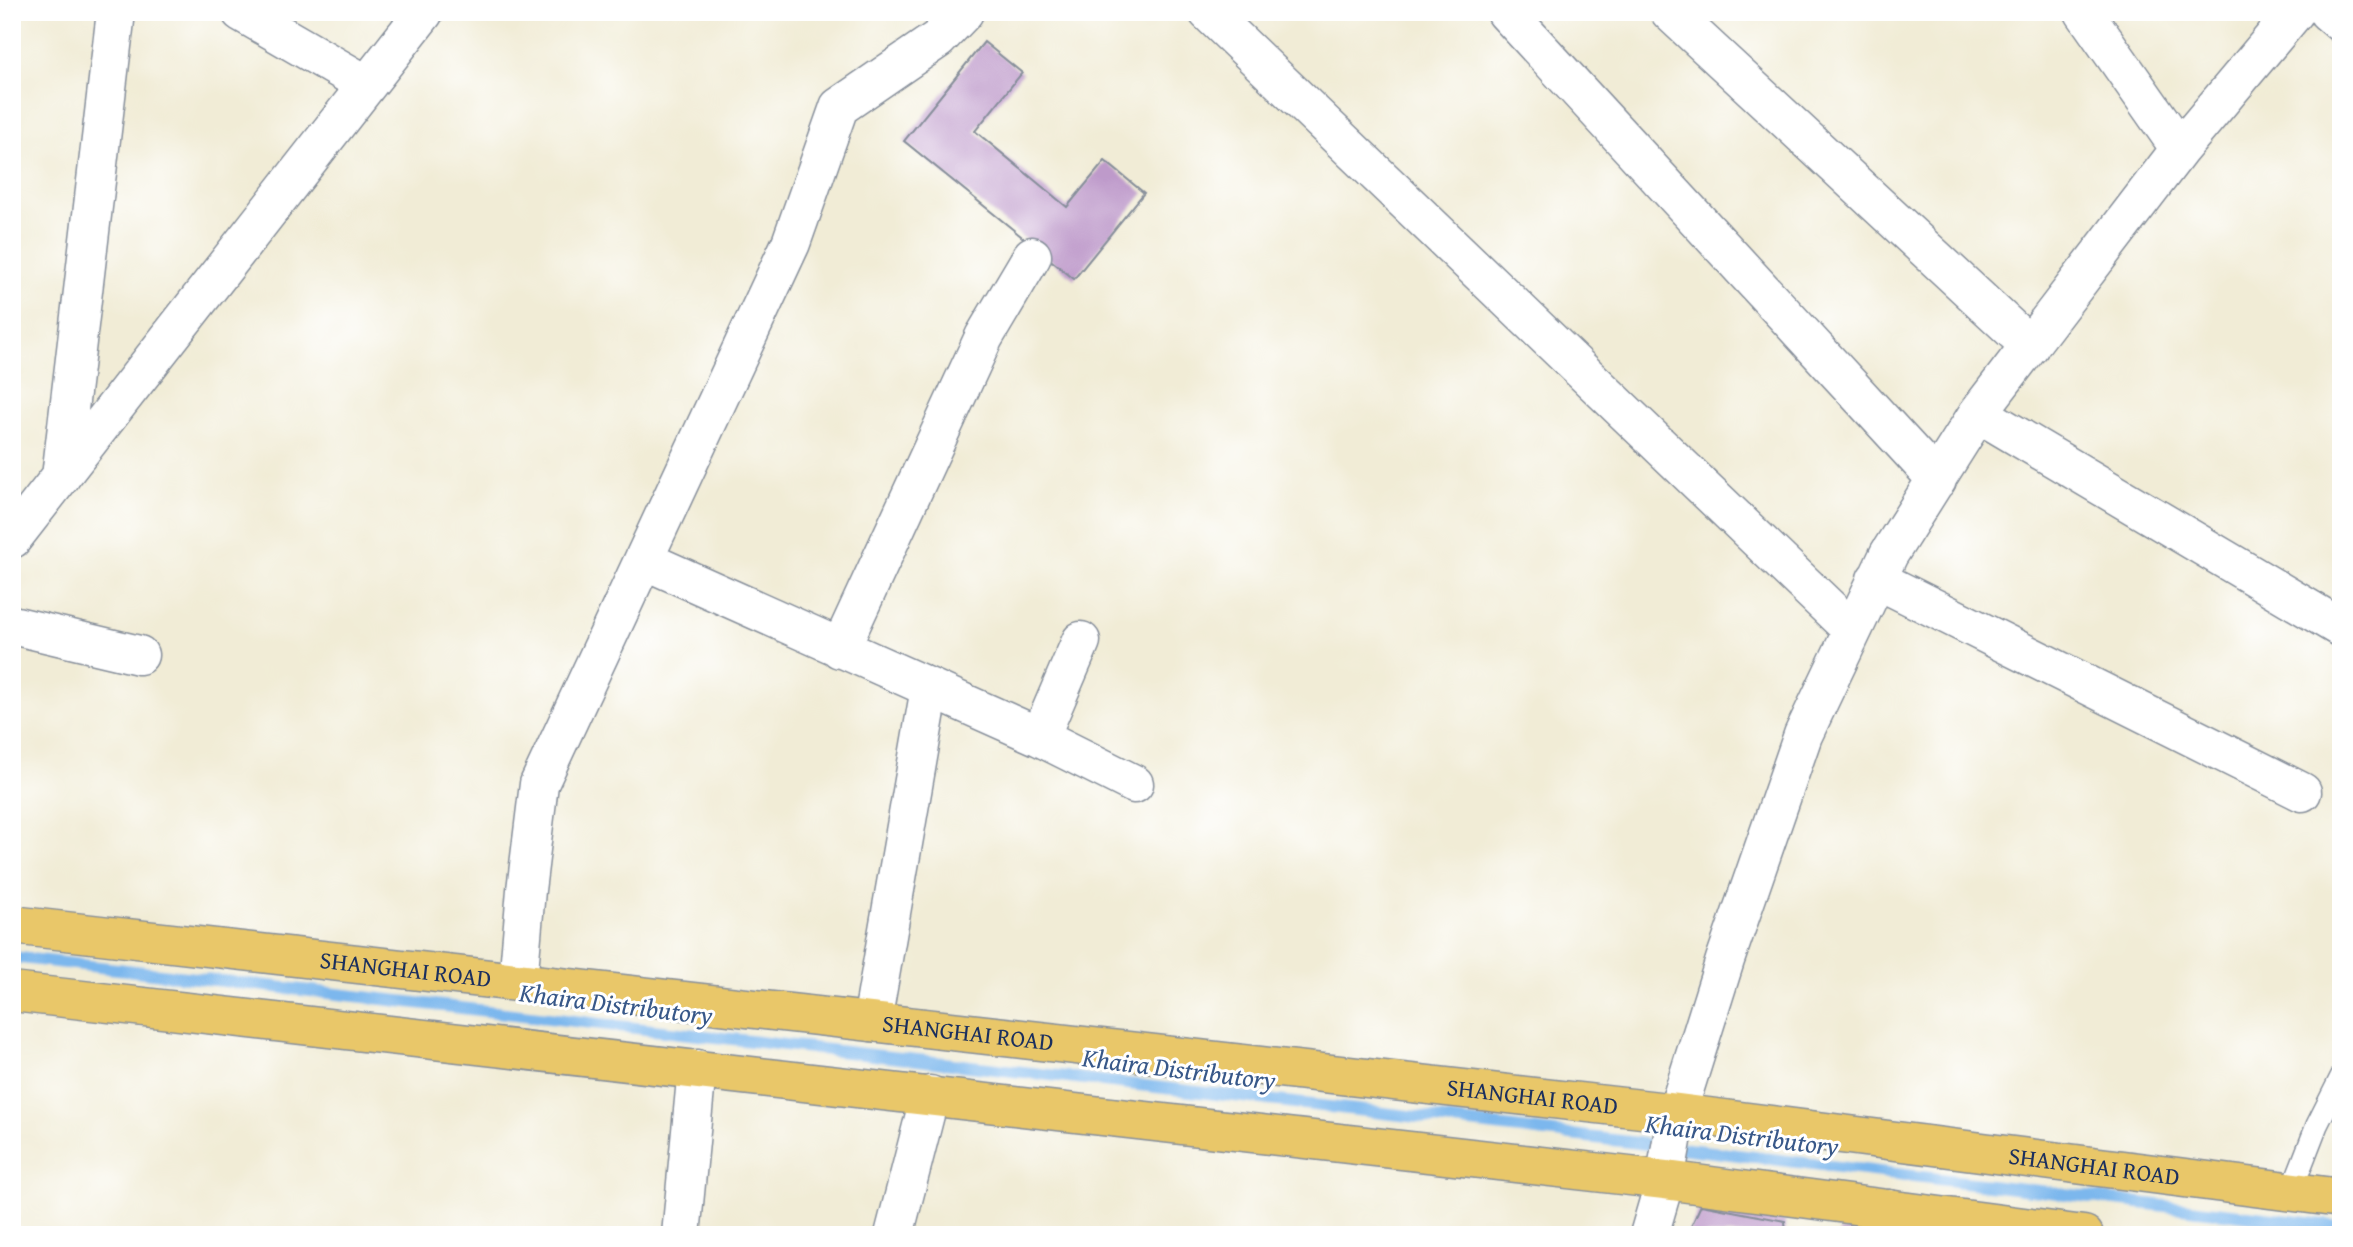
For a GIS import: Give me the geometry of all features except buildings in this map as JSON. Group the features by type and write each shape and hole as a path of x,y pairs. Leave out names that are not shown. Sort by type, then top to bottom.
{"main road":[{"name":"SHANGHAI ROAD","path":"12,925 872,1022 1670,1147 1890,1222 2084,1235"},
{"name":"SHANGHAI ROAD","path":"12,992 930,1095 2291,1192 2341,1198"}],"street":[{"path":"61,477 116,12"},
{"path":"242,12 367,85"},
{"path":"12,539 424,12"},
{"path":"518,982 539,784 791,243 839,107 938,39 964,12"},
{"path":"1208,12 1852,630"},
{"path":"1506,12 1937,480"},
{"path":"1670,12 2030,346"},
{"path":"2084,12 2180,149"},
{"path":"1649,1235 1670,1147 1726,960 1802,735 1889,554 1978,413 2180,149 2295,12"},
{"path":"2328,12 2341,23"},
{"path":"841,649 984,337 1032,256"},
{"path":"1978,413 2341,628"},
{"path":"644,560 1040,737 1134,785"},
{"path":"1876,579 2302,792"},
{"path":"12,625 139,655"},
{"path":"1040,737 1081,641"},
{"path":"872,1022 930,688"},
{"path":"681,1235 697,1069"},
{"path":"894,1235 930,1095"}],"lane":[{"path":"2291,1192 2341,1077"}],"waterway":[{"name":"Khaira Distributory","path":"12,957 1462,1122 2341,1227"}]}
